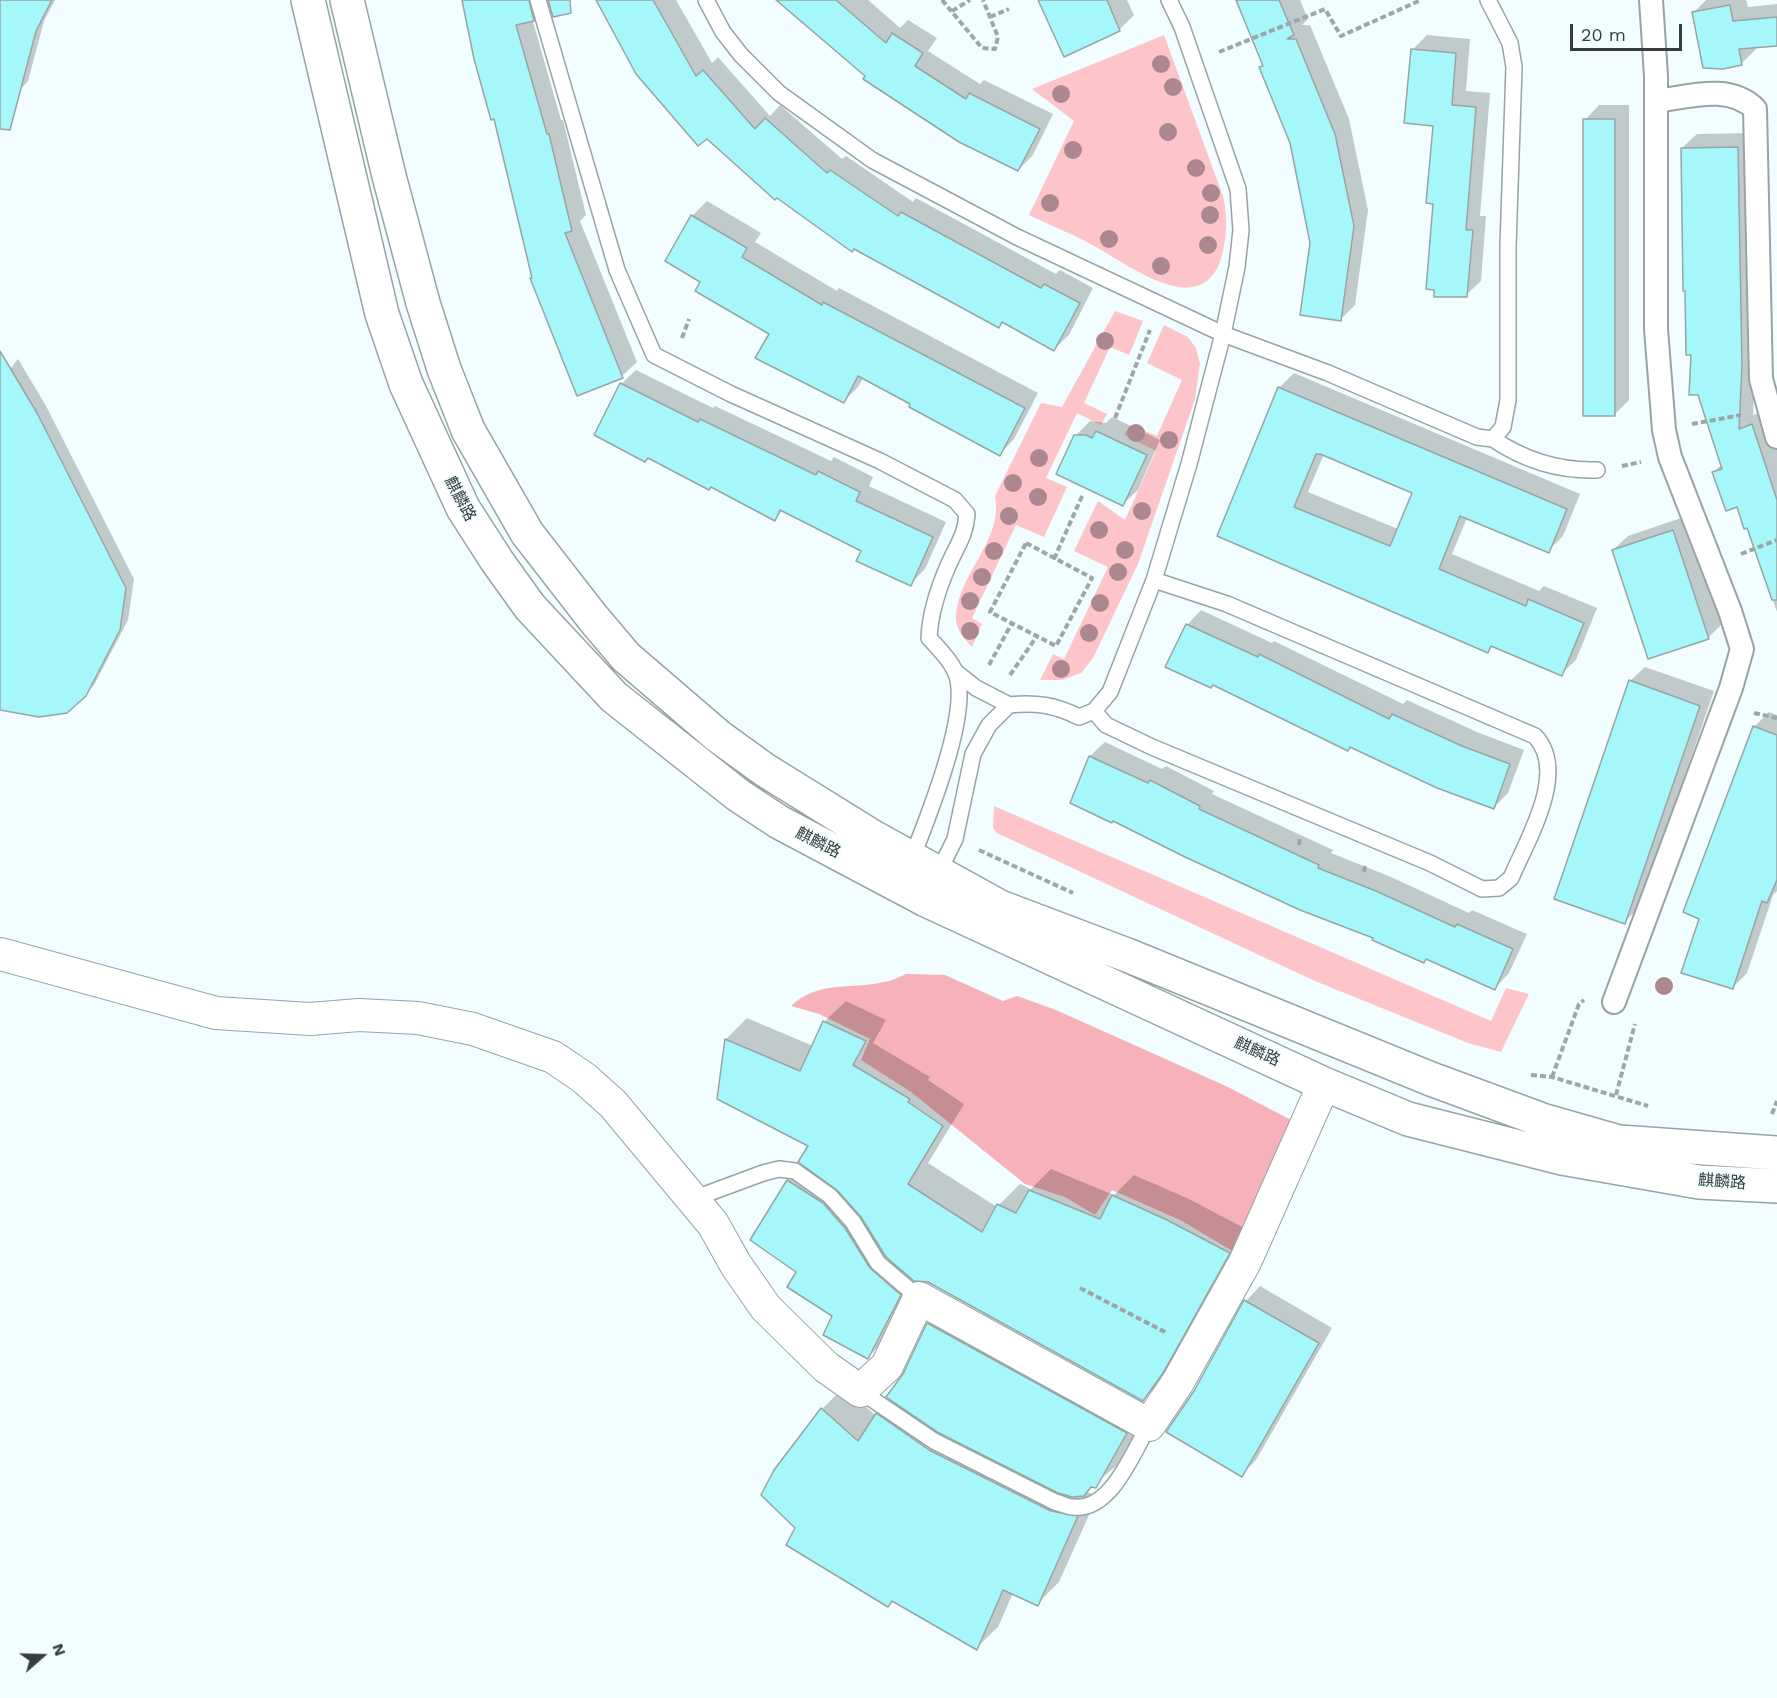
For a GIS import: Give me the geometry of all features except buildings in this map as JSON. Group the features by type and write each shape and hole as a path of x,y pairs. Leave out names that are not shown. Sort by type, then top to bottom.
{"main road":[{"name":"麒麟路","path":"308,0 380,303 406,384 464,508 497,561 530,607 614,697 738,795 779,822 926,900 1324,1084 1408,1119 1562,1158 1699,1182 1777,1186"},
{"name":"麒麟路","path":"347,0 389,176 444,369 468,430 527,533 626,657 718,736 765,770 1000,907 1127,955 1431,1079 1542,1120 1619,1142 1777,1153"}],"street":[{"path":"1614,1002 1742,649 1730,611 1670,457 1664,430 1656,329 1656,101 1651,0"},
{"path":"1656,101 1724,93 1743,97 1755,109 1761,379 1777,437"},
{"path":"0,954 216,1013 310,1019 358,1015 418,1018 472,1029 523,1044 553,1057 584,1078 606,1097 713,1224 736,1265 766,1308 826,1367 860,1391 886,1366 920,1298 1149,1425 1195,1353 1245,1262 1324,1084"}],"lane":[{"path":"538,0 617,270 654,355 730,394 880,461 955,500 967,514 966,530 948,566 930,620 928,638 943,653 956,672 976,687 1009,705"},
{"path":"706,0 723,32 741,55 779,93 872,160 1017,237 1222,334 1328,374 1477,437 1492,439 1533,460 1577,471 1597,470"},
{"path":"925,865 955,839 974,754 989,725 1009,705 1035,702 1060,708 1078,717 1094,711 1110,692 1154,580 1189,464 1237,267 1241,230 1238,189 1182,27 1170,0"},
{"path":"1488,0 1510,43 1515,67 1508,246 1508,400 1503,427 1492,439"},
{"path":"1094,711 1106,725 1152,747 1420,858 1482,889 1499,888 1511,878 1547,791 1549,767 1544,746 1535,736 1227,604 1154,580"},
{"path":"925,865 952,742 958,704 956,672"},
{"path":"693,1199 763,1173 779,1169 795,1171 830,1196 853,1222 878,1263 920,1298"},
{"path":"860,1391 934,1441 1055,1502 1074,1508 1101,1501 1120,1476 1149,1425"}],"path":[{"path":"942,0 982,48 995,49 998,37 983,0"},
{"path":"952,11 970,0"},
{"path":"1193,62 1325,9 1341,36 1421,0"},
{"path":"990,18 1009,9"},
{"path":"1115,418 1154,320 1157,303"},
{"path":"1664,430 1768,410"},
{"path":"1597,470 1670,457"},
{"path":"1054,559 1083,494"},
{"path":"1712,565 1777,540"},
{"path":"1026,543 1054,559 1092,578 1056,646 990,612 1026,543"},
{"path":"976,687 1012,623"},
{"path":"995,696 1037,636"},
{"path":"1552,1077 1579,1004 1592,996 1614,1002 1633,1013 1636,1028 1616,1095"},
{"path":"1772,1114 1777,1101"},
{"path":"1080,1288 1161,1329 1195,1353"}],"shaded area":[{"path":"1164,35 1223,196 1226,211 1224,248 1213,275 1200,285 1183,287 1165,284 1146,276 1088,243 1029,215 1074,121 1032,89"},
{"path":"1115,311 1143,321 1129,355 1110,347 1084,403 1107,414 1101,425 1077,413 1046,478 1067,487 1044,537 1016,525 972,618 982,624 972,647 958,627 956,619 958,603 963,588 993,528 996,512 995,496 1041,403 1062,407"},
{"path":"1164,325 1188,337 1196,348 1200,364 1195,399 1138,564 1093,658 1081,673 1062,680 1040,680 1053,654 1064,659 1108,567 1074,551 1098,501 1125,520 1156,451 1124,435 1130,425 1157,436 1182,380 1147,363"},
{"path":"994,806 1491,1021 1506,988 1529,994 1501,1052 1468,1043 1315,981 997,833 993,828"},
{"path":"906,974 945,975 1003,1001 1017,996 1056,1010 1228,1087 1293,1121 1236,1253 1180,1220 1112,1190 1095,1215 1065,1197 1025,1184 911,1092 861,1060 870,1039 819,1014 791,1006 813,992 887,981"}]}
